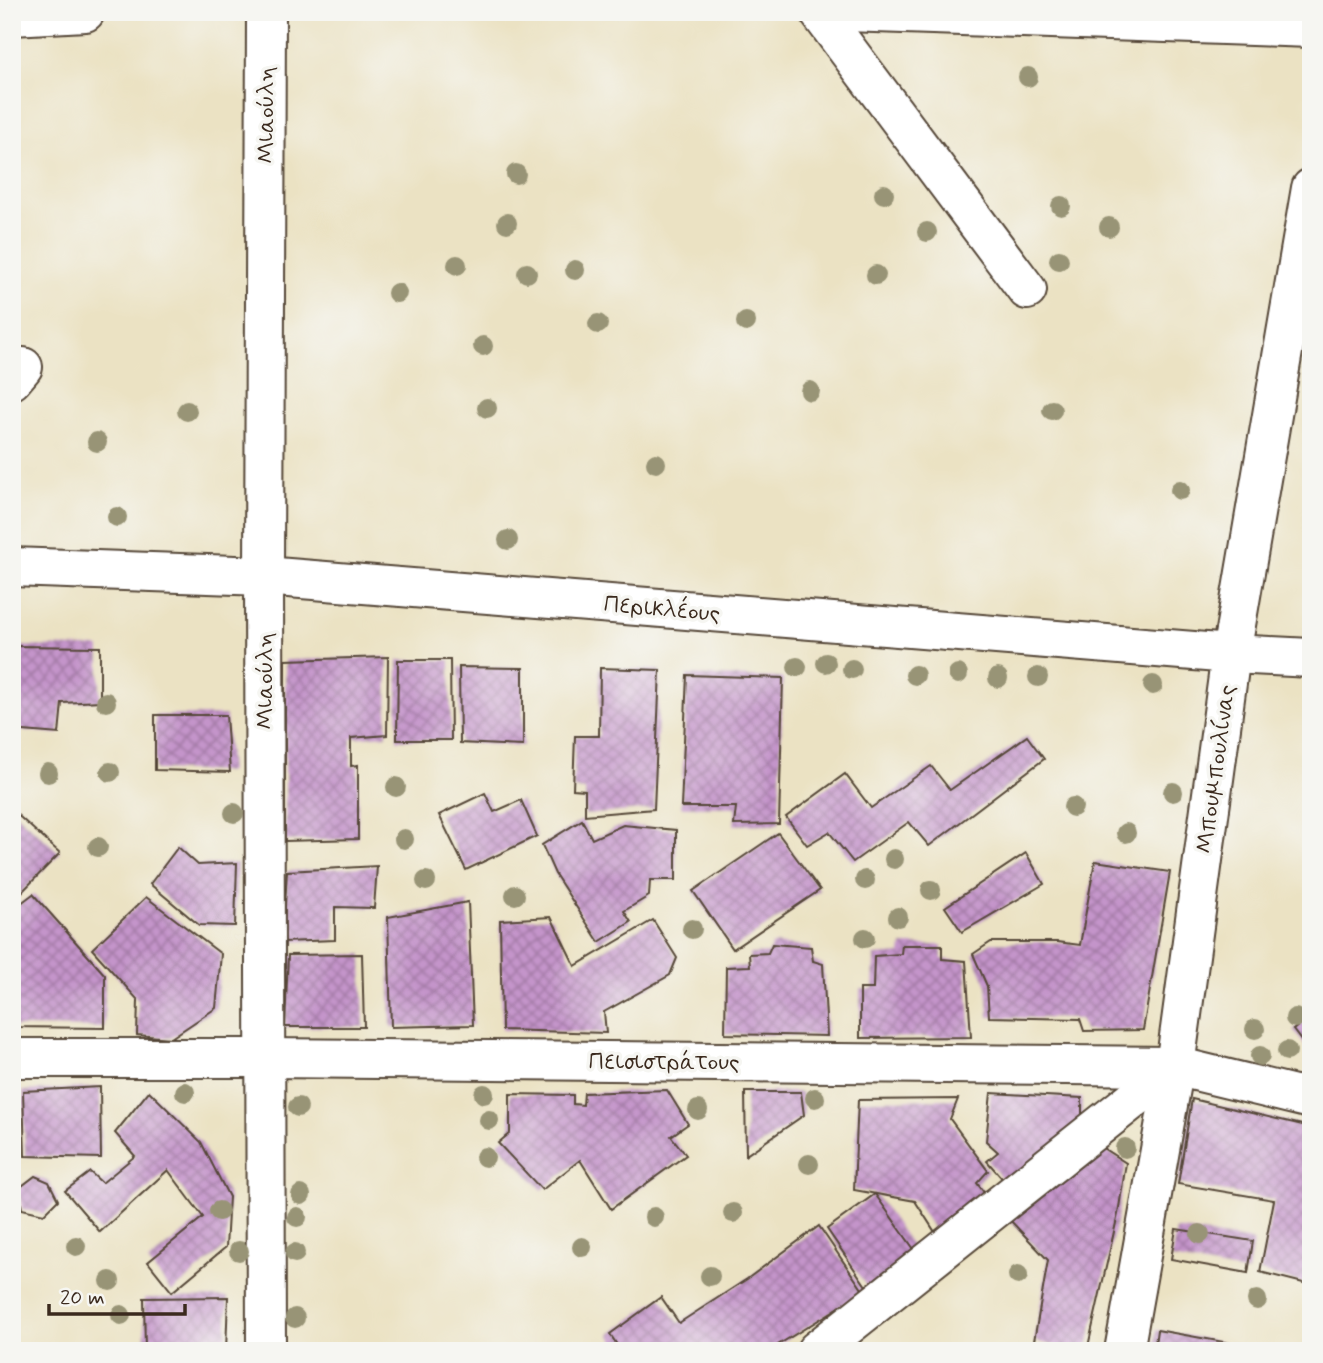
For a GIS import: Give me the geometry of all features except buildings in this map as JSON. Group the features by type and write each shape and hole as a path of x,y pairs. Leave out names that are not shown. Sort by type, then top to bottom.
{"street":[{"path":"12,16 85,12"},
{"name":"Μιαούλη","path":"266,12 266,1351"},
{"path":"820,12 1027,290"},
{"path":"846,12 1311,28"},
{"name":"Μπουμπουλίνας","path":"1124,1351 1175,1066 1231,654 1311,188"},
{"name":"Περικλέους","path":"12,567 264,576 1231,654 1311,658"},
{"name":"Πεισιστράτους","path":"12,1058 1175,1066 1307,1094"},
{"path":"816,1351 1175,1066"}]}
